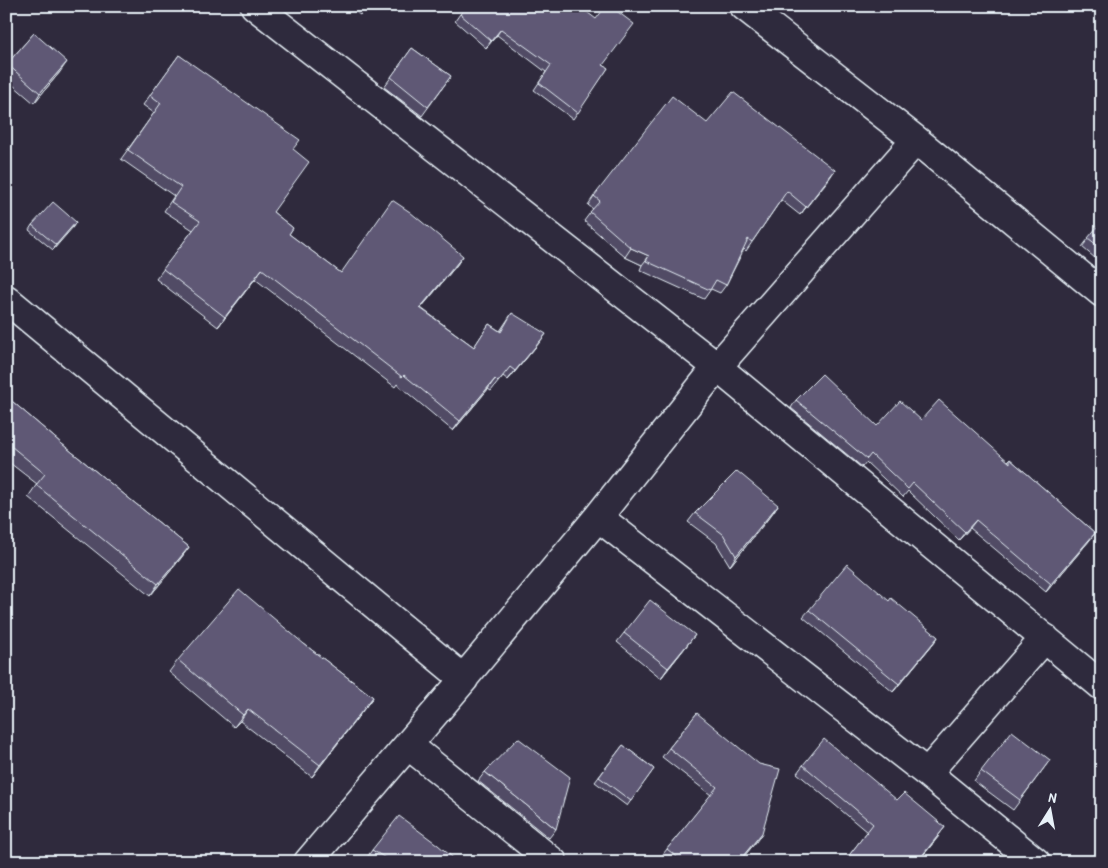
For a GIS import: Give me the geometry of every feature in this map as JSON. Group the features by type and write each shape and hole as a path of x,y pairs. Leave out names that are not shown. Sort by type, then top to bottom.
{"street":[{"path":"254,6 717,367 1102,686"},
{"path":"744,6 916,140 1102,293"},
{"path":"308,862 598,517 717,367 916,140"},
{"path":"6,299 463,679"},
{"path":"598,517 927,773 1036,862"},
{"path":"927,773 1045,638"},
{"path":"408,745 553,862"}],"building":[{"path":"467,6 579,6 596,19 606,6 610,6 634,24 603,65 608,68 578,113 539,83 551,65 501,29 491,41 460,14"},
{"path":"34,33 67,62 40,93 7,64"},
{"path":"412,48 451,76 428,107 391,77"},
{"path":"179,55 300,140 293,149 309,162 273,212 293,228 289,234 341,273 392,200 410,212 463,256 420,308 474,347 489,324 501,332 512,313 546,334 515,371 510,367 498,382 495,379 460,421 404,375 402,377 262,269 225,317 163,269 200,221 171,202 181,187 128,150 161,103 150,95"},
{"path":"733,92 835,170 806,207 787,191 752,242 748,239 726,285 716,280 710,290 646,261 649,256 631,248 590,212 600,201 594,196 672,96 707,123"},
{"path":"53,202 76,222 56,245 32,225"},
{"path":"1102,221 1102,249 1088,238"},
{"path":"822,374 877,426 900,401 921,420 939,400 1010,463 1010,459 1095,533 1051,584 976,520 965,532 913,483 908,489 871,454 867,459 796,400"},
{"path":"6,396 189,547 158,584 36,485 45,474 6,442"},
{"path":"737,471 778,505 736,556 723,534 695,513"},
{"path":"847,564 889,601 891,598 938,637 899,684 809,610"},
{"path":"239,589 304,644 373,697 320,765 248,709 243,715 178,660"},
{"path":"650,600 695,635 668,668 624,633"},
{"path":"697,713 759,764 780,769 762,833 738,862 683,862 667,849 717,787 669,748"},
{"path":"1012,731 1050,760 1020,800 981,771"},
{"path":"518,738 570,777 556,829 485,772"},
{"path":"824,739 897,800 904,793 945,827 917,862 844,862 873,824 803,765"},
{"path":"623,745 654,769 631,801 599,777"},
{"path":"399,816 458,862 392,862 372,850"}]}
